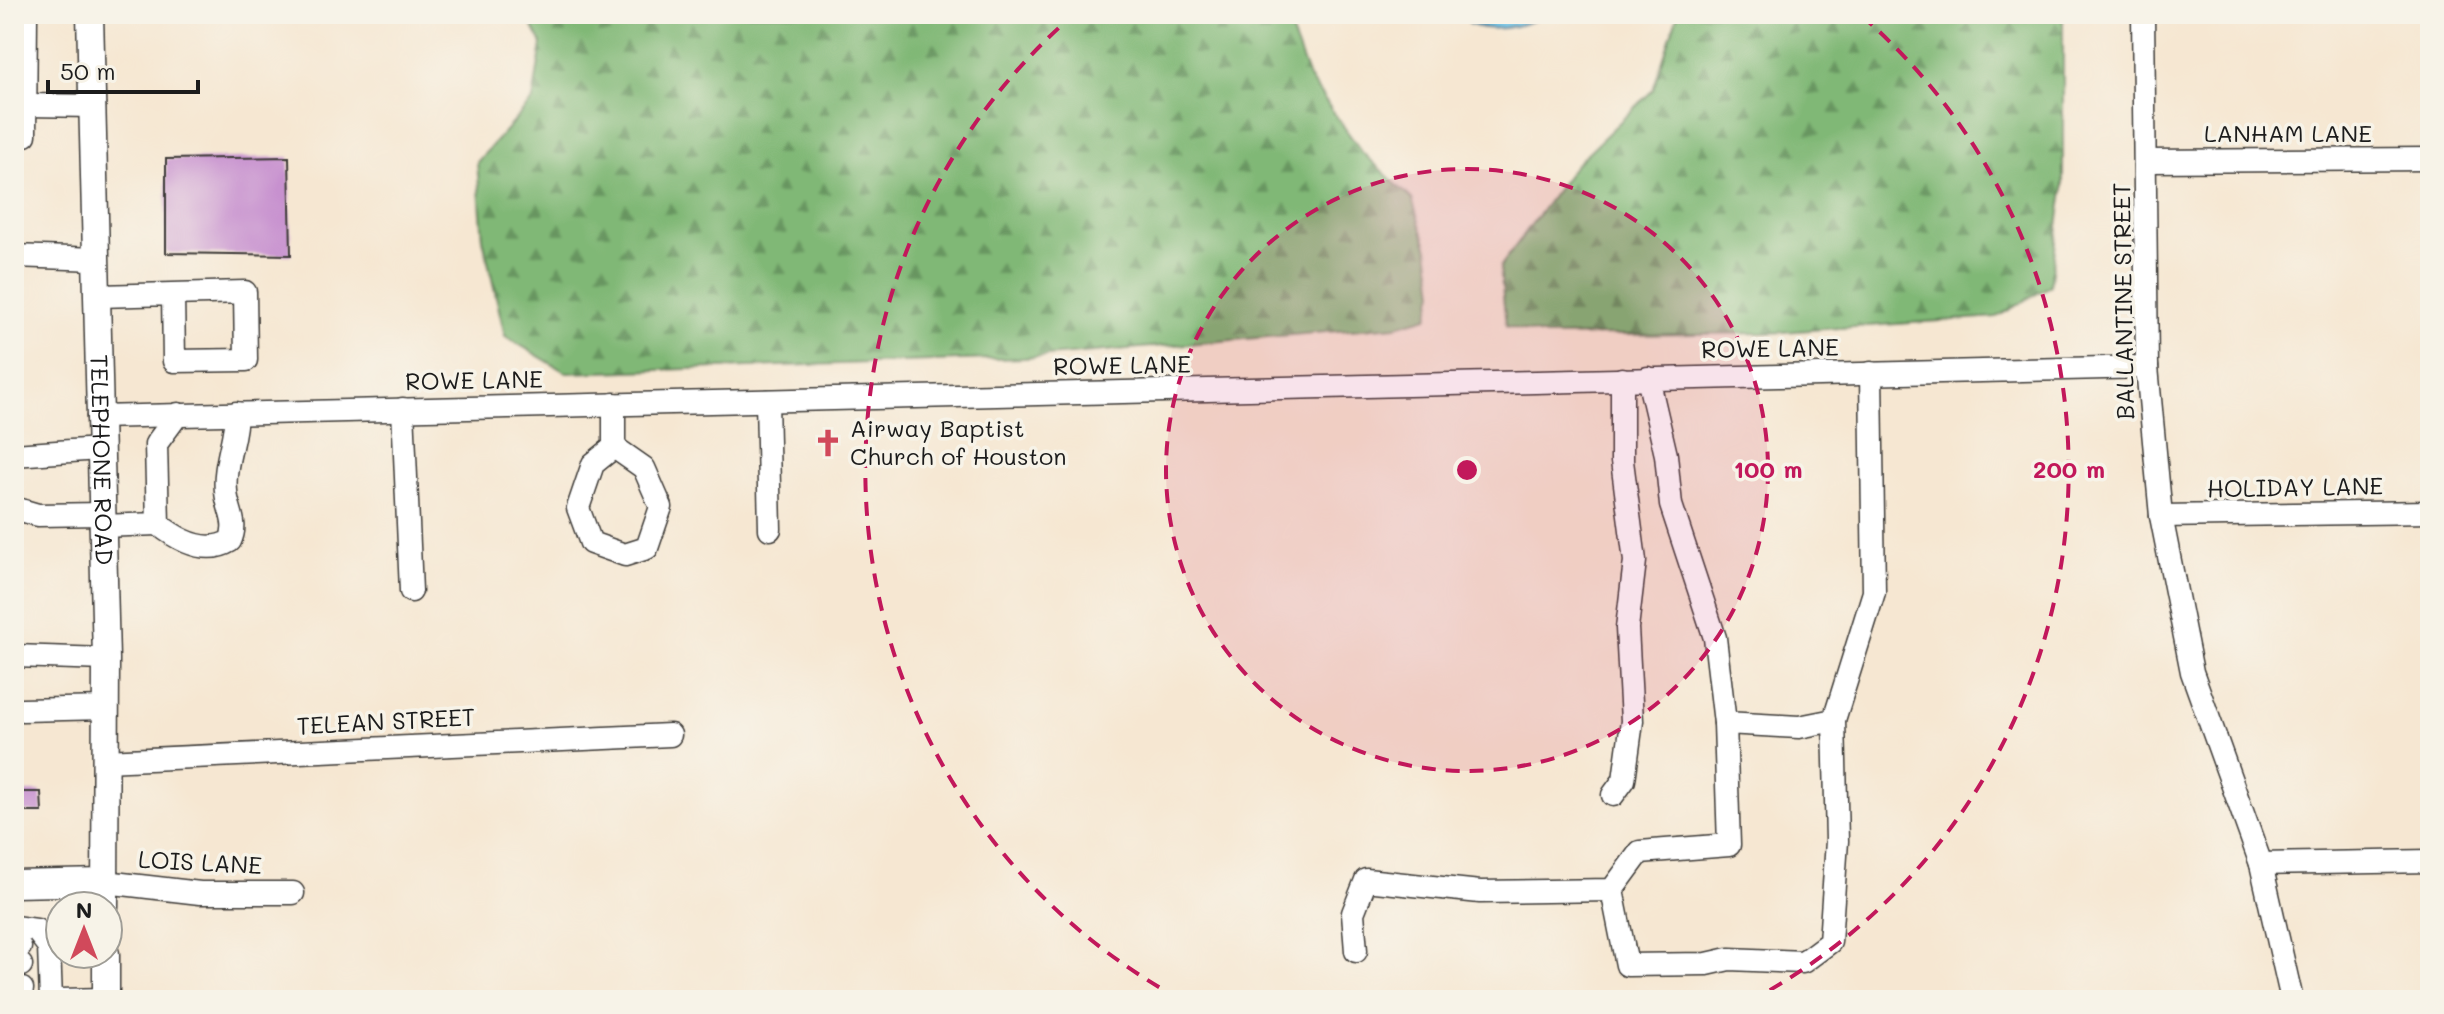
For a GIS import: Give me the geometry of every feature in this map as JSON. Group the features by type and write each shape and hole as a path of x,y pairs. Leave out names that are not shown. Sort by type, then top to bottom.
{"main road":[{"name":"TELEPHONE ROAD","path":"90,14 106,659 105,890"},
{"path":"14,884 69,890"},
{"path":"106,970 106,1000"}],"street":[{"path":"14,136 25,135 26,14"},
{"name":"BALLANTINE STREET","path":"2143,14 2147,367 2161,516 2192,672 2261,864 2292,1000"},
{"path":"23,98 94,106"},
{"name":"LANHAM LANE","path":"2146,161 2430,159"},
{"path":"14,256 97,259"},
{"path":"99,296 245,292 246,360 174,361 173,294"},
{"name":"ROWE LANE","path":"98,417 2147,367"},
{"path":"1648,378 1666,455 1671,505 1715,638 1725,723 1729,845 1640,852 1612,890 1627,965 1707,964 1729,959 1803,962 1830,942 1837,841 1834,720 1874,592 1871,373"},
{"path":"1613,795 1624,780 1632,721 1627,628 1635,561 1622,461 1622,379"},
{"path":"767,401 770,529"},
{"path":"614,404 614,447"},
{"path":"403,409 411,591"},
{"path":"14,508 38,515 158,524 176,538 196,545 222,546 230,541 235,523 226,492 226,471 236,437 236,413"},
{"path":"158,524 156,444 178,414"},
{"path":"614,447 644,468 661,507 647,548 625,555 591,543 578,508 593,464 614,447"},
{"path":"14,455 99,449"},
{"name":"HOLIDAY LANE","path":"2161,516 2430,512"},
{"path":"14,656 106,659"},
{"path":"22,710 106,708"},
{"path":"1725,723 1799,727 1834,720"},
{"name":"TELEAN STREET","path":"105,761 670,735"},
{"path":"2261,864 2430,861"},
{"path":"1356,951 1353,913 1366,880 1480,892 1612,890"},
{"name":"LOIS LANE","path":"124,894 293,893"},
{"path":"30,953 40,992 106,1000"}],"green space":[{"path":"526,14 1285,14 1309,78 1362,152 1412,199 1428,249 1434,292 1428,317 1396,326 1024,358 567,373 505,336 483,239 477,162 533,100 542,44"},
{"path":"1678,14 2063,14 2063,190 2050,286 1997,317 1768,333 1546,336 1506,326 1500,267 1575,165 1653,90"}],"water":[{"path":"1466,14 1542,14 1542,17 1515,26 1487,28 1469,24"}],"building":[{"path":"289,157 291,255 166,253 166,159"},
{"path":"14,792 41,792 42,812 14,812"}],"place":[{"name":"Airway Baptist Church of Houston","path":"828,443"}]}
